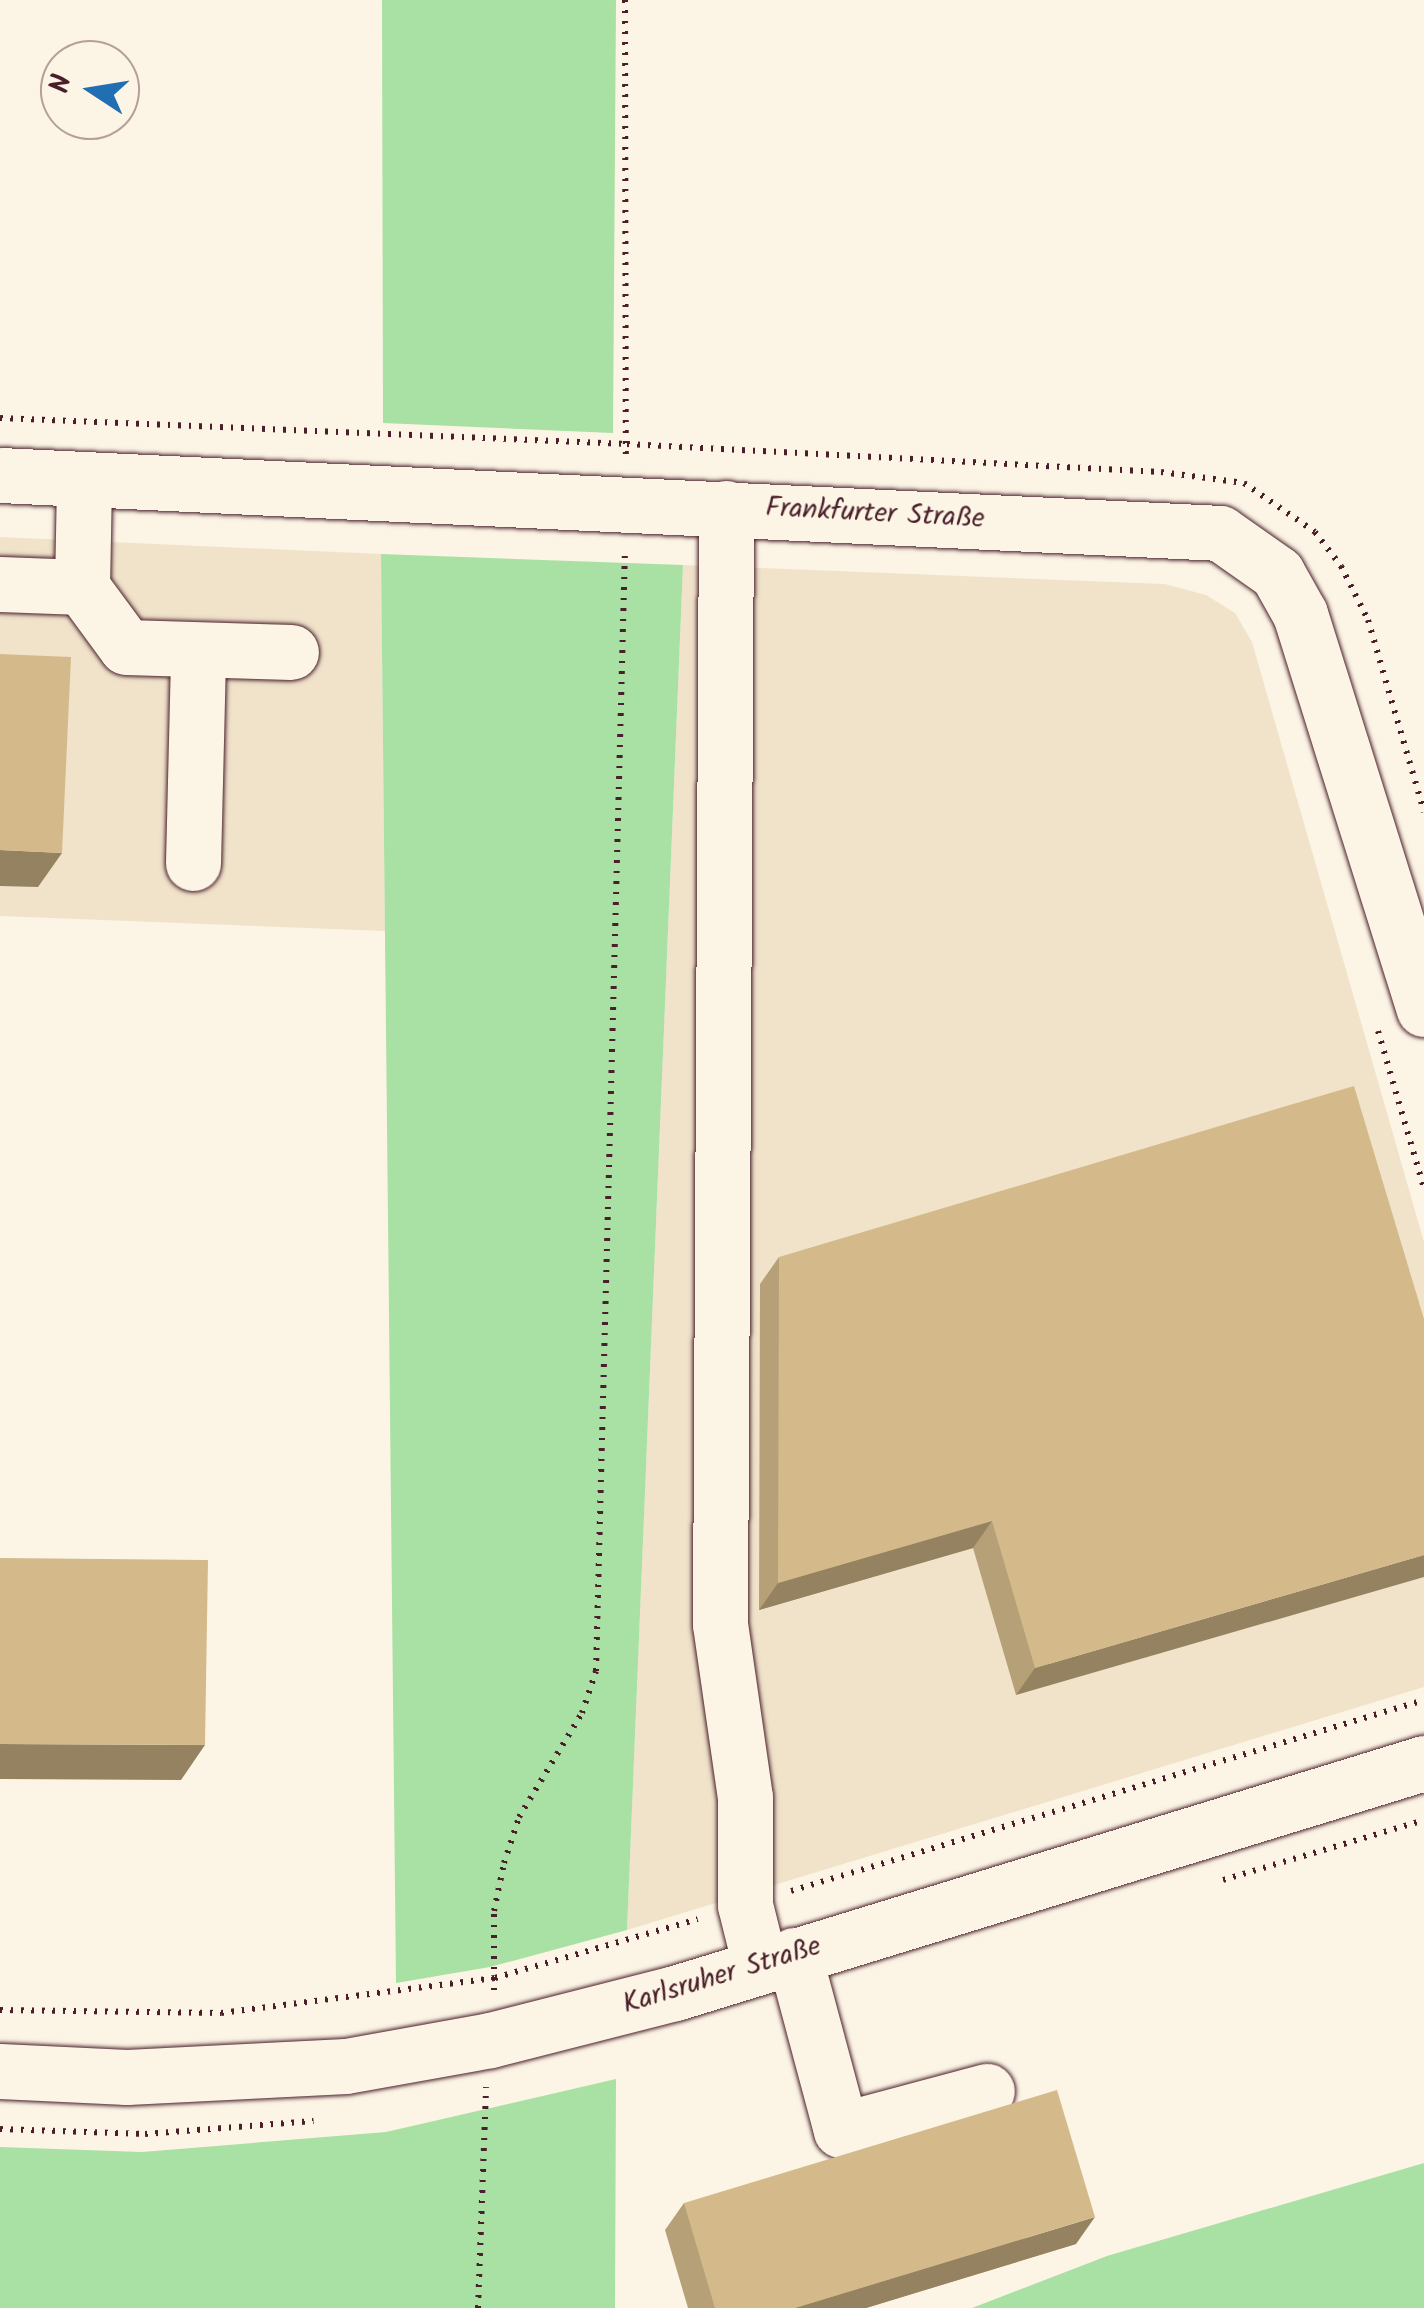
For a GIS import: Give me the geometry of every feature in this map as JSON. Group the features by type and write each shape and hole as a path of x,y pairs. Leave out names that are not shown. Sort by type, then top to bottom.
{"street":[{"name":"Frankfurter Straße","path":"0,475 626,527 726,508 1220,533 1277,573 1300,614 1399,1014"},
{"path":"84,480 82,587 126,648 291,652"},
{"path":"726,508 720,1624 745,1797 745,1905 777,1960 842,2130 987,2091"},
{"path":"0,584 82,587"},
{"path":"193,863 198,651"},
{"name":"Karlsruher Straße","path":"0,2071 128,2077 346,2066 490,2040 777,1960 1424,1764"}],"path":[{"path":"478,2308 494,1911 519,1817 582,1712 596,1671 626,527 625,0"},
{"path":"606,552 626,527"},
{"path":"626,527 644,554"},
{"path":"1399,1014 1424,1188"}],"shaded area":[{"path":"0,537 381,554 385,931 0,916"},
{"path":"683,565 1165,584 1206,595 1235,613 1252,642 1424,1242 1424,1687 627,1930"}],"green space":[{"path":"382,0 616,0 613,433 383,423"},
{"path":"381,554 683,565 627,1930 490,1967 396,1983"},
{"path":"616,2079 615,2308 0,2308 0,2147 142,2152 386,2132"},
{"path":"1424,2163 1424,2308 972,2308 1107,2256"}],"building":[{"path":"0,654 71,657 62,853 0,850"},
{"path":"1354,1086 1424,1319 1424,1555 1035,1668 992,1521 778,1583 779,1257"},
{"path":"0,1558 208,1560 205,1745 0,1744"},
{"path":"1057,2090 1095,2217 795,2308 715,2308 684,2203"}]}
